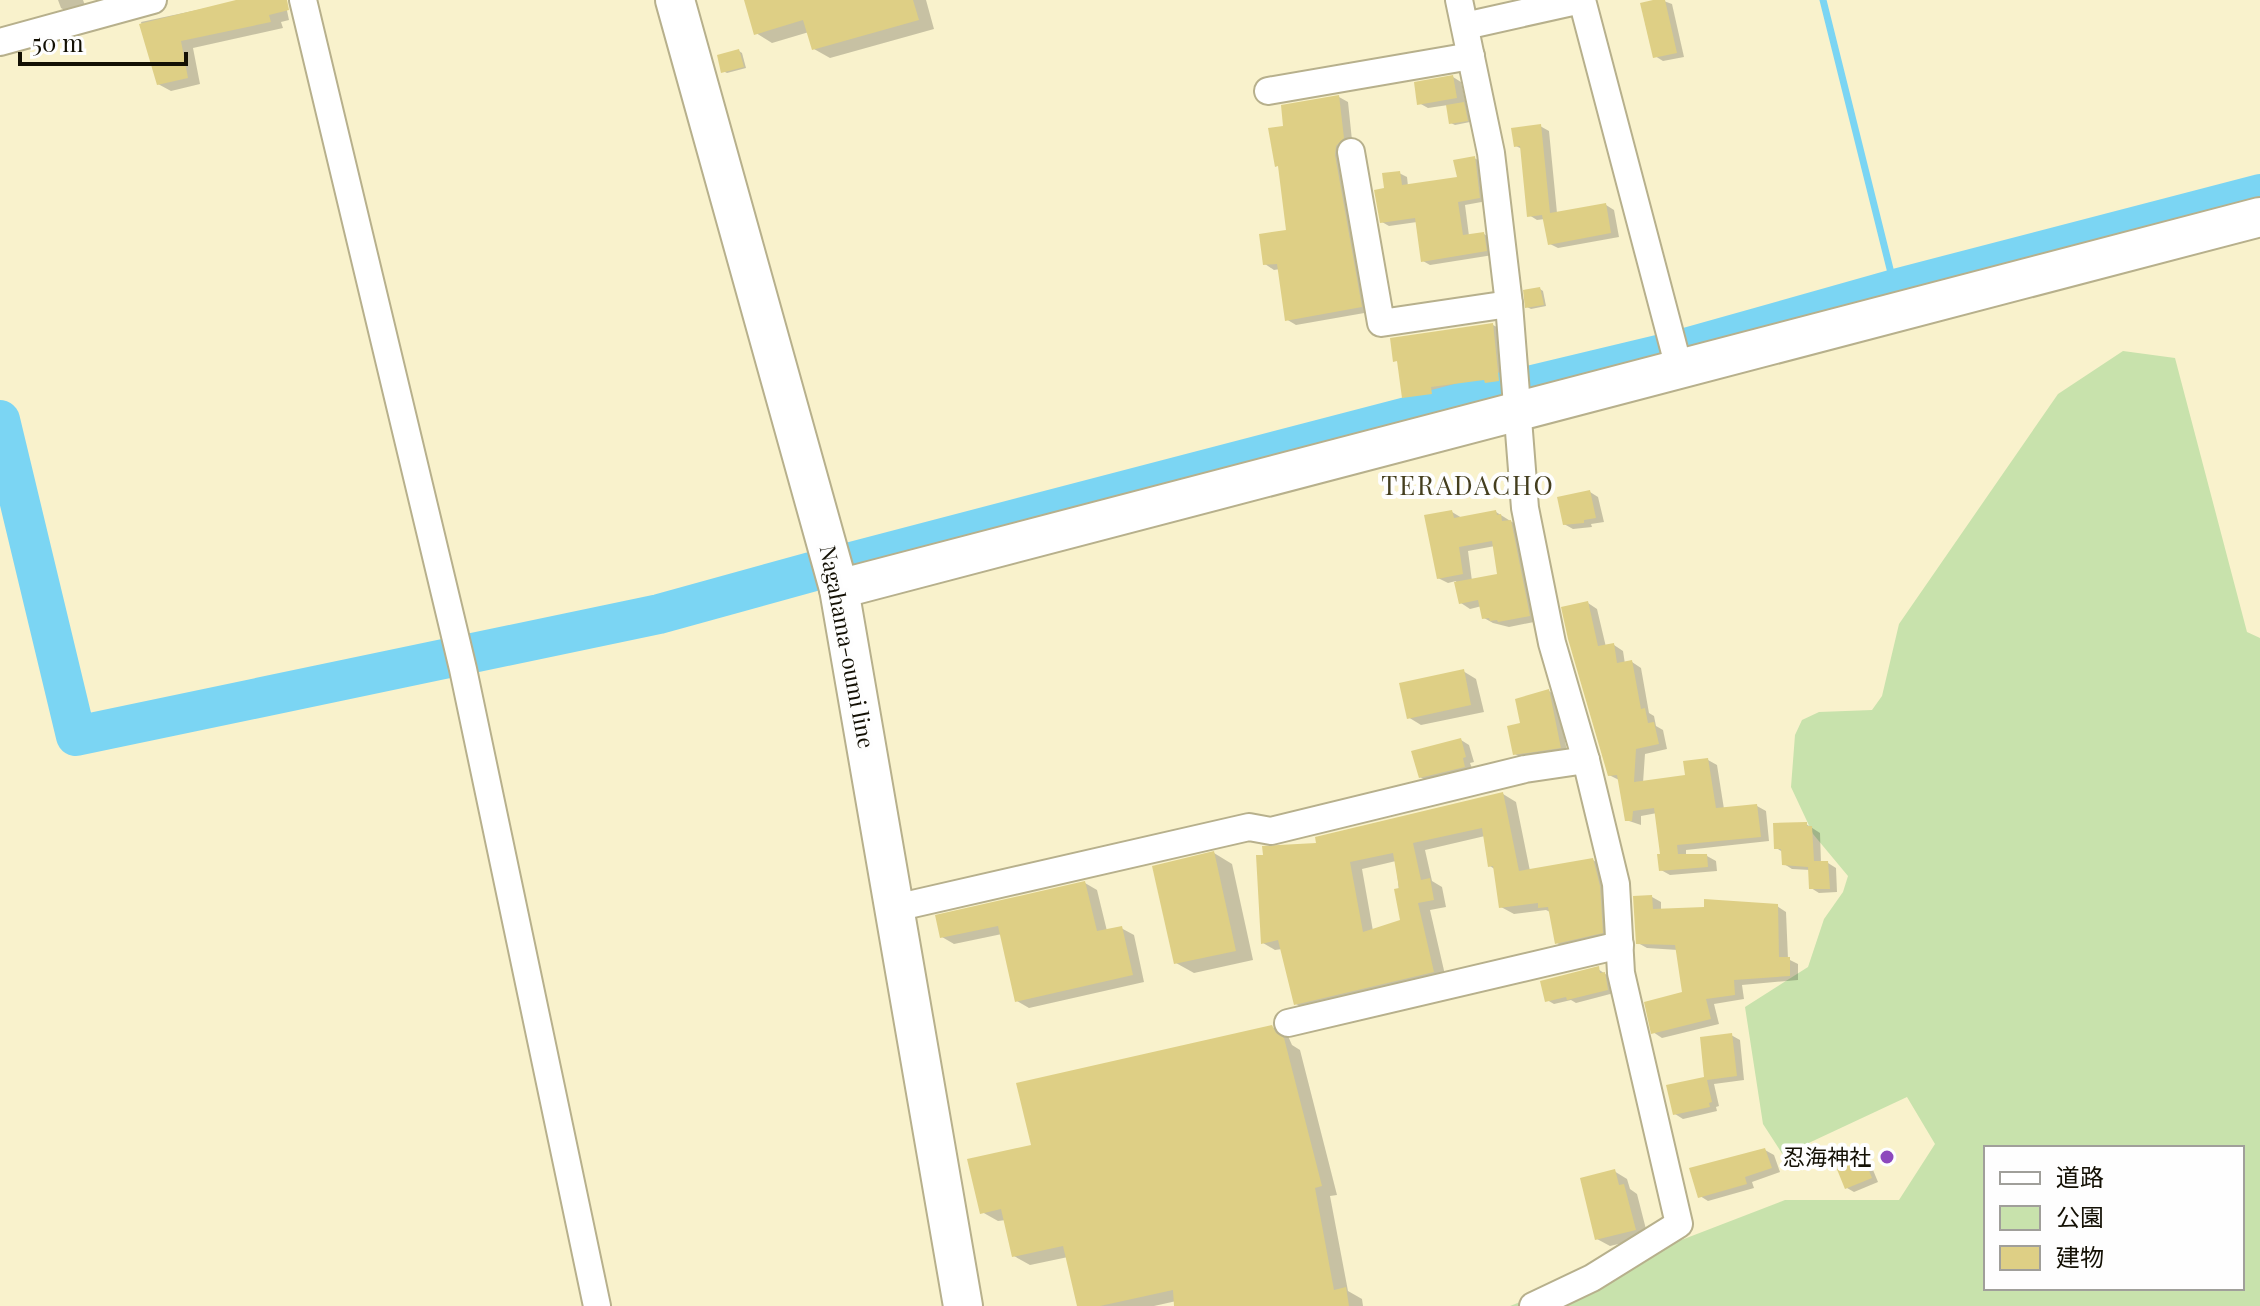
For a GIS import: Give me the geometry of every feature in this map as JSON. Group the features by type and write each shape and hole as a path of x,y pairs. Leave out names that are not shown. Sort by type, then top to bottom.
{"street":[{"path":"0,42 153,0"},
{"path":"303,0 460,654 597,1306"},
{"name":"Nagahama-oumi line","path":"675,0 839,589 963,1306"},
{"path":"1459,0 1491,153 1509,304 1525,508 1552,643 1586,760 1616,884 1621,973 1679,1224 1592,1278 1533,1306"},
{"path":"1465,26 1581,0 1676,356"},
{"path":"1268,91 1471,56"},
{"path":"1351,152 1381,323 1509,304"},
{"path":"839,589 1516,398 1676,356 2260,217"},
{"path":"895,908 1249,827 1271,831 1525,769 1586,760"},
{"path":"1288,1023 1620,945"}],"green space":[{"path":"2123,351 2175,358 2247,632 2260,638 2260,1306 1510,1306 1785,1200 1899,1200 1935,1144 1907,1097 1783,1155 1763,1124 1745,1007 1808,967 1824,919 1843,892 1848,876 1813,834 1791,787 1795,735 1802,720 1819,712 1872,710 1882,696 1899,624 2058,394"}],"building":[{"path":"236,0 287,0 289,10 269,15 271,22 181,41 188,78 157,85 139,24"},
{"path":"744,0 913,0 919,20 812,50 803,20 754,35"},
{"path":"1665,0 1677,53 1653,58 1640,3"},
{"path":"739,49 744,67 721,73 717,55"},
{"path":"1453,75 1457,98 1417,105 1414,82"},
{"path":"1339,95 1344,138 1336,146 1335,155 1362,307 1285,321 1277,264 1263,265 1259,234 1286,230 1278,166 1275,167 1268,128 1283,126 1281,105"},
{"path":"1464,102 1468,121 1449,124 1446,105"},
{"path":"1541,124 1550,213 1606,203 1611,233 1548,245 1542,215 1527,217 1520,146 1514,147 1511,128"},
{"path":"1475,156 1480,198 1458,202 1463,235 1484,232 1487,251 1421,262 1415,218 1380,223 1374,190 1384,188 1382,173 1400,171 1402,185 1457,177 1453,160"},
{"path":"1540,287 1544,305 1525,308 1523,290"},
{"path":"1493,323 1499,381 1431,387 1432,394 1402,398 1390,338"},
{"path":"1590,490 1596,518 1584,520 1584,523 1563,525 1557,497"},
{"path":"1452,510 1454,518 1496,510 1497,515 1501,514 1502,521 1511,520 1530,616 1490,621 1489,618 1482,619 1478,600 1459,604 1454,582 1497,574 1492,541 1459,547 1463,574 1437,579 1424,515"},
{"path":"1588,601 1598,646 1614,643 1617,663 1632,660 1641,709 1645,708 1648,723 1654,722 1659,744 1636,749 1634,782 1685,775 1683,761 1708,758 1716,808 1757,804 1761,837 1677,845 1678,854 1707,854 1708,867 1659,871 1654,808 1633,811 1632,821 1625,821 1617,775 1608,776 1568,639 1561,607"},
{"path":"1464,669 1471,705 1407,719 1399,683"},
{"path":"1549,689 1561,748 1513,755 1507,726 1520,723 1515,699"},
{"path":"1461,738 1465,767 1419,778 1411,751"},
{"path":"1503,792 1519,871 1593,858 1600,886 1603,933 1555,944 1548,907 1538,908 1538,903 1499,908 1493,866 1488,867 1482,828 1413,843 1421,880 1430,878 1434,900 1418,903 1434,972 1294,1005 1278,940 1261,944 1256,855 1263,855 1262,846 1316,843 1315,837","holes":["1393,853 1399,888 1394,889 1400,920 1363,932 1350,862"]},
{"path":"1807,822 1807,826 1812,826 1814,861 1828,861 1830,889 1809,889 1808,867 1782,865 1781,849 1774,849 1773,823"},
{"path":"1214,851 1236,951 1174,964 1152,866"},
{"path":"1085,881 1097,931 1122,926 1133,975 1015,1002 998,926 940,938 935,915"},
{"path":"1652,895 1653,909 1704,907 1704,899 1778,904 1779,957 1790,957 1790,976 1734,980 1735,995 1706,999 1711,1019 1651,1034 1644,1002 1682,992 1675,945 1636,944 1633,896"},
{"path":"1599,966 1600,973 1605,972 1608,990 1545,1002 1540,981"},
{"path":"1272,1025 1276,1033 1284,1038 1322,1186 1315,1188 1334,1290 1346,1287 1349,1306 1174,1306 1173,1290 1100,1306 1077,1306 1063,1246 1012,1257 1001,1209 980,1214 967,1159 1031,1145 1016,1083"},
{"path":"1732,1033 1737,1076 1707,1080 1712,1102 1709,1103 1710,1107 1673,1115 1666,1085 1704,1077 1700,1037"},
{"path":"1765,1148 1772,1168 1745,1177 1747,1184 1698,1198 1689,1168"},
{"path":"1861,1151 1872,1178 1845,1189 1834,1162"},
{"path":"1615,1169 1619,1185 1624,1184 1636,1230 1595,1240 1580,1178"}],"waterway":[{"path":"1823,0 1895,289"},
{"path":"851,562 1495,394 1675,351 1895,289 2260,194"},
{"path":"0,420 76,736 659,614 811,572"}],"place":[{"name":"忍海神社","path":"1887,1157"}],"district":[{"name":"TERADACHO","path":"1468,486"}]}
